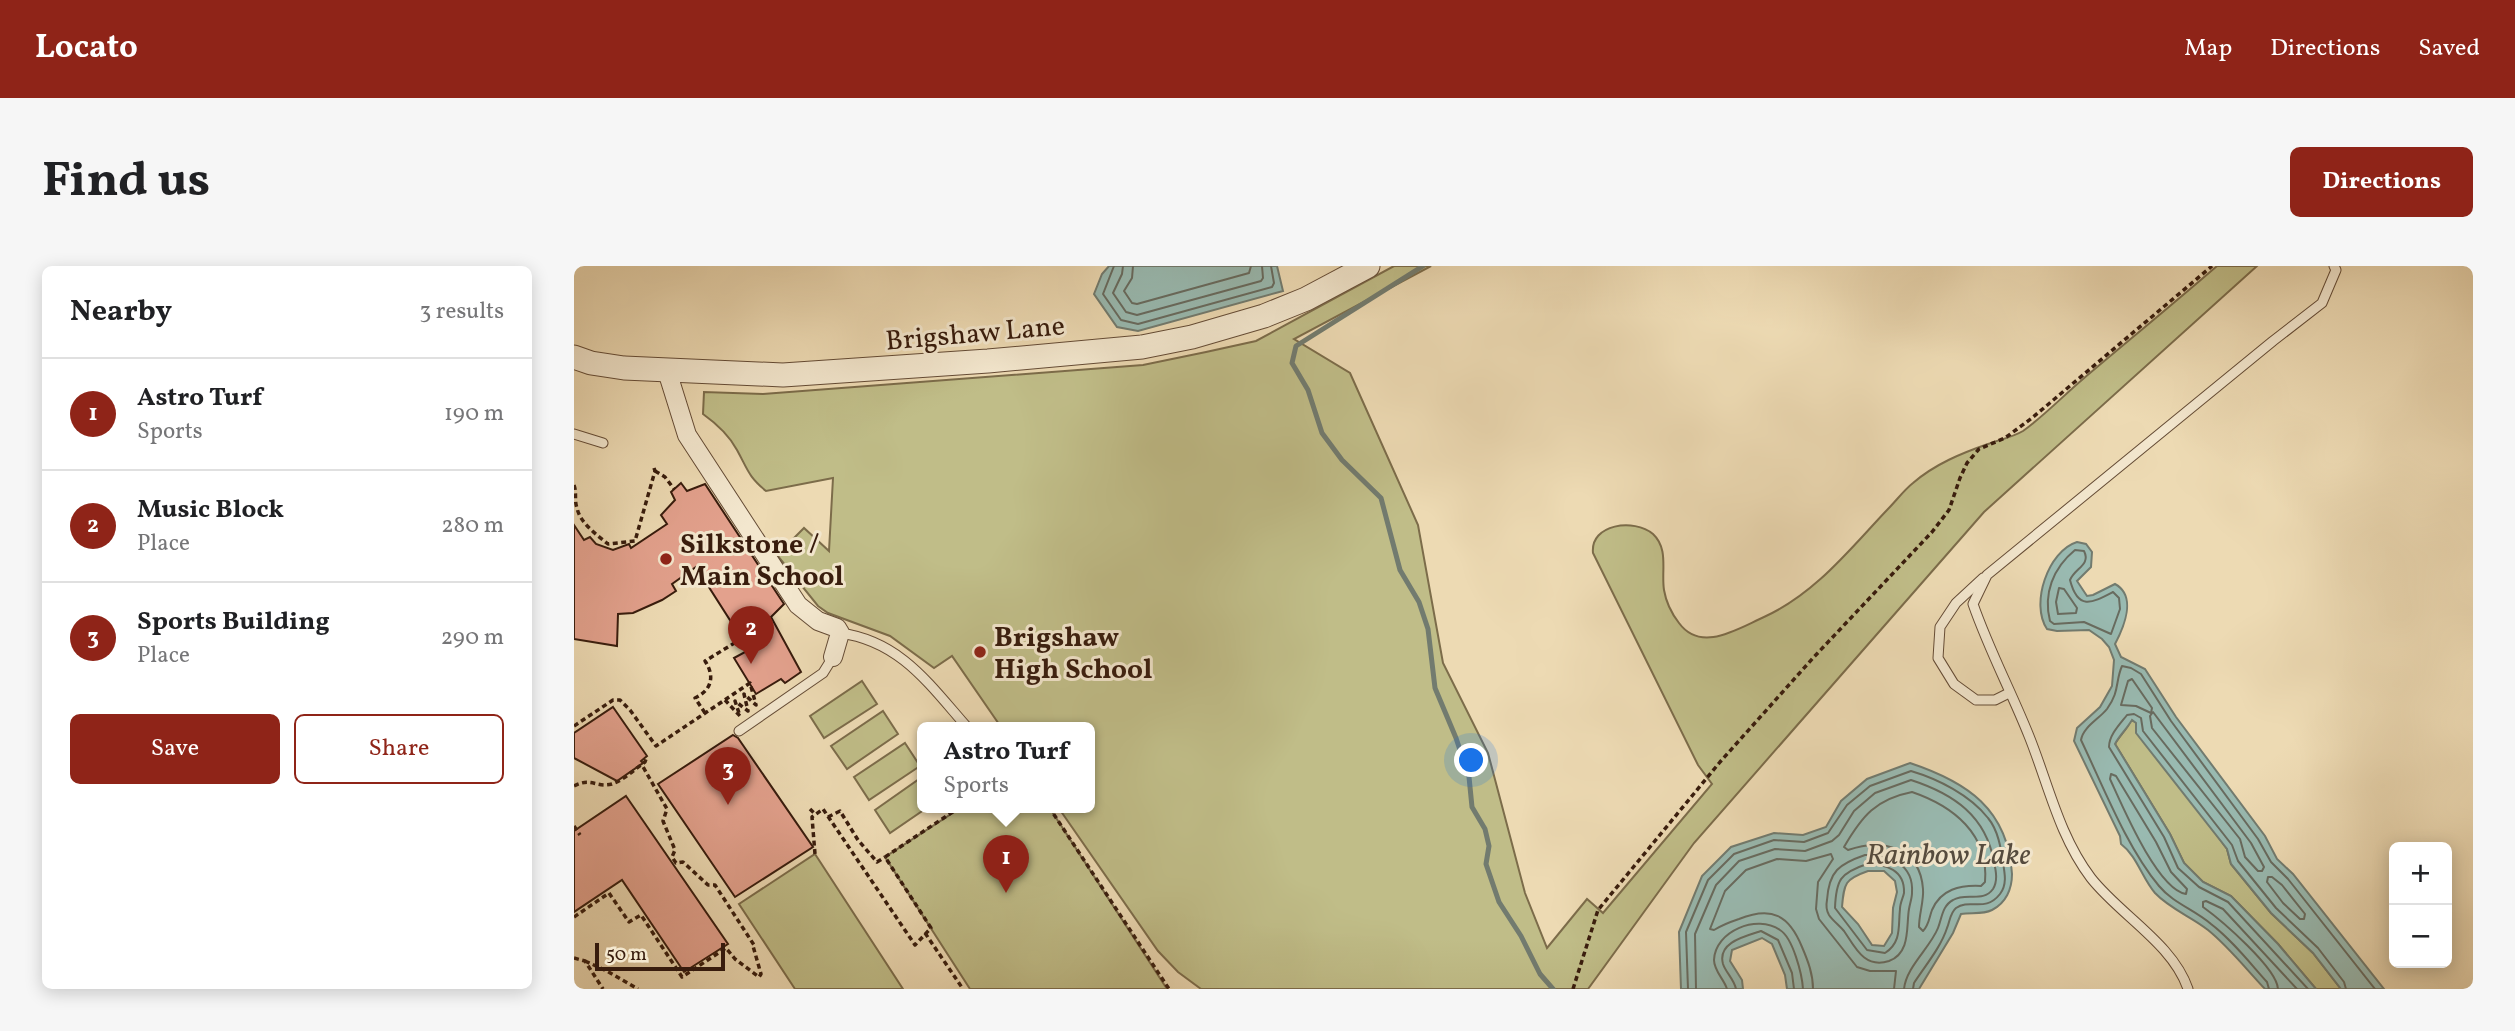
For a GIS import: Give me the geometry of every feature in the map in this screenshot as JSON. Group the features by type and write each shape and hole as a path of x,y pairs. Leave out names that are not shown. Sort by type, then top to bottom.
{"street":[{"name":"Brigshaw Lane","path":"576,363 667,371 783,375 1142,347 1192,337 1264,316 1306,299 1368,266"},
{"path":"667,371 687,435 791,594 799,605 818,621 837,628 840,633 832,657"}],"lane":[{"path":"2009,693 1995,700 1976,700 1954,684 1938,658 1940,627 1956,603 2322,303 2336,270 2334,266"},
{"path":"574,433 603,443"},
{"path":"1987,575 1973,604 1990,651 2029,736 2064,832 2090,877 2174,961 2188,989"},
{"path":"840,633 873,640 897,653 962,722"},
{"path":"740,731 823,673 832,657"}],"path":[{"path":"1573,989 1598,909 1617,890 1720,762 1813,658 1932,532 1949,510 1967,463 1979,449 2005,438 2032,418 2212,266"},
{"path":"574,485 576,510 593,532 608,544 635,541 655,469 674,489"},
{"path":"705,713 695,698 703,694 711,684 711,674 705,661 746,636"},
{"path":"574,726 613,700 620,700 630,709 656,746 750,683 756,705 744,694 748,711 735,701 740,716 725,700"},
{"path":"574,786 584,781 601,785 613,783 642,765 647,757"},
{"path":"574,917 609,893 629,922 641,915 682,977 726,948 735,959 759,977 761,974 754,945 715,885 708,885 683,862 676,863 672,857 675,850 663,821 667,809 642,765"},
{"path":"810,809 815,814"},
{"path":"815,854 811,817 823,809 915,945 931,928 885,857"},
{"path":"828,817 840,811 877,862 951,813"},
{"path":"1053,813 1169,989"},
{"path":"574,826 580,835"},
{"path":"925,933 962,989"},
{"path":"574,958 607,971 638,989"},
{"path":"584,961 603,989"}],"shaded area":[{"path":"1394,266 1431,266 1294,339 1350,373 1418,525 1443,663 1488,753 1525,893 1547,948 1587,899 1603,913 1712,784 1698,765 1593,553 1598,536 1606,530 1625,525 1645,529 1653,534 1663,553 1666,599 1679,623 1688,632 1698,636 1720,636 1731,632 1782,607 1816,583 1921,476 1949,460 2015,435 2031,425 2217,266 2257,266 1984,512 1694,843 1588,989 1201,989 1178,972 1158,951 1062,813 1095,813 1095,722 998,722 952,656 934,668 890,636 828,613 818,606 777,555 804,528 829,551 833,478 766,491 752,477 726,435 703,414 704,392 763,394 1143,365 1256,341"},
{"path":"862,681 877,704 824,738 810,716"},
{"path":"883,711 898,734 847,769 831,746"},
{"path":"2131,720 2136,722 2227,849 2231,864 2271,913 2313,953 2341,989 2316,989 2278,944 2231,896 2203,882 2184,863 2170,834 2115,744"},
{"path":"905,743 917,761 917,768 869,800 854,777"},
{"path":"917,781 917,813 919,813 890,833 875,810"},
{"path":"953,813 1053,813 1167,989 970,989 885,857"},
{"path":"815,854 903,989 795,989 739,904"}],"water":[{"path":"1109,266 1277,266 1283,291 1138,331 1117,327 1094,294 1102,274"},
{"path":"2077,542 2086,544 2092,552 2091,567 2077,581 2087,596 2115,584 2126,596 2125,621 2115,644 2121,657 2145,669 2176,717 2265,836 2277,859 2293,874 2384,989 2341,989 2313,953 2271,913 2231,864 2227,849 2136,733 2136,723 2132,720 2115,744 2170,834 2184,863 2203,882 2231,896 2278,944 2316,989 2265,989 2216,937 2202,925 2167,904 2150,887 2127,849 2121,844 2120,836 2074,741 2077,728 2100,707 2112,686 2114,660 2109,647 2089,630 2047,629 2042,618 2041,593 2050,567 2067,547"},
{"name":"Rainbow Lake","path":"1910,763 1949,779 1981,801 1993,815 2009,851 2012,880 2001,904 1988,912 1961,914 1953,933 1919,989 1787,989 1785,975 1772,944 1762,938 1732,950 1730,961 1742,980 1743,989 1681,989 1679,932 1702,876 1731,847 1774,833 1803,835 1826,827 1841,801 1867,779","holes":["1868,871 1884,871 1895,881 1897,892 1892,933 1884,946 1872,945 1842,907 1845,887 1850,880"]}],"building":[{"name":"Silkstone / Main School","path":"681,483 687,491 705,484 784,604 771,617 801,672 785,683 781,679 756,694 734,658 749,650 696,567 672,584 676,591 662,600 633,613 618,614 617,646 574,639 574,525 584,540 590,537 596,544 613,550 629,544 631,548 667,524 661,515 675,500 671,492"},
{"path":"613,707 647,756 641,761 643,763 617,781 574,758 574,733"},
{"path":"733,735 738,738 813,847 735,897 658,784"},
{"path":"626,796 728,944 684,972 622,880 574,912 574,831"}],"waterway":[{"path":"1423,266 1296,346 1292,363 1308,390 1322,433 1342,460 1381,498 1400,570 1419,602 1428,629 1435,688 1469,777 1472,807 1485,829 1489,846 1486,864 1499,902 1521,936 1540,974 1553,989"}],"place":[{"name":"Silkstone / Main School","path":"666,559"},
{"name":"Brigshaw High School","path":"980,652"},
{"name":"Music Block","path":"751,664"},
{"name":"Sports Building","path":"728,805"},
{"name":"Astro Turf","path":"1006,893"}]}
